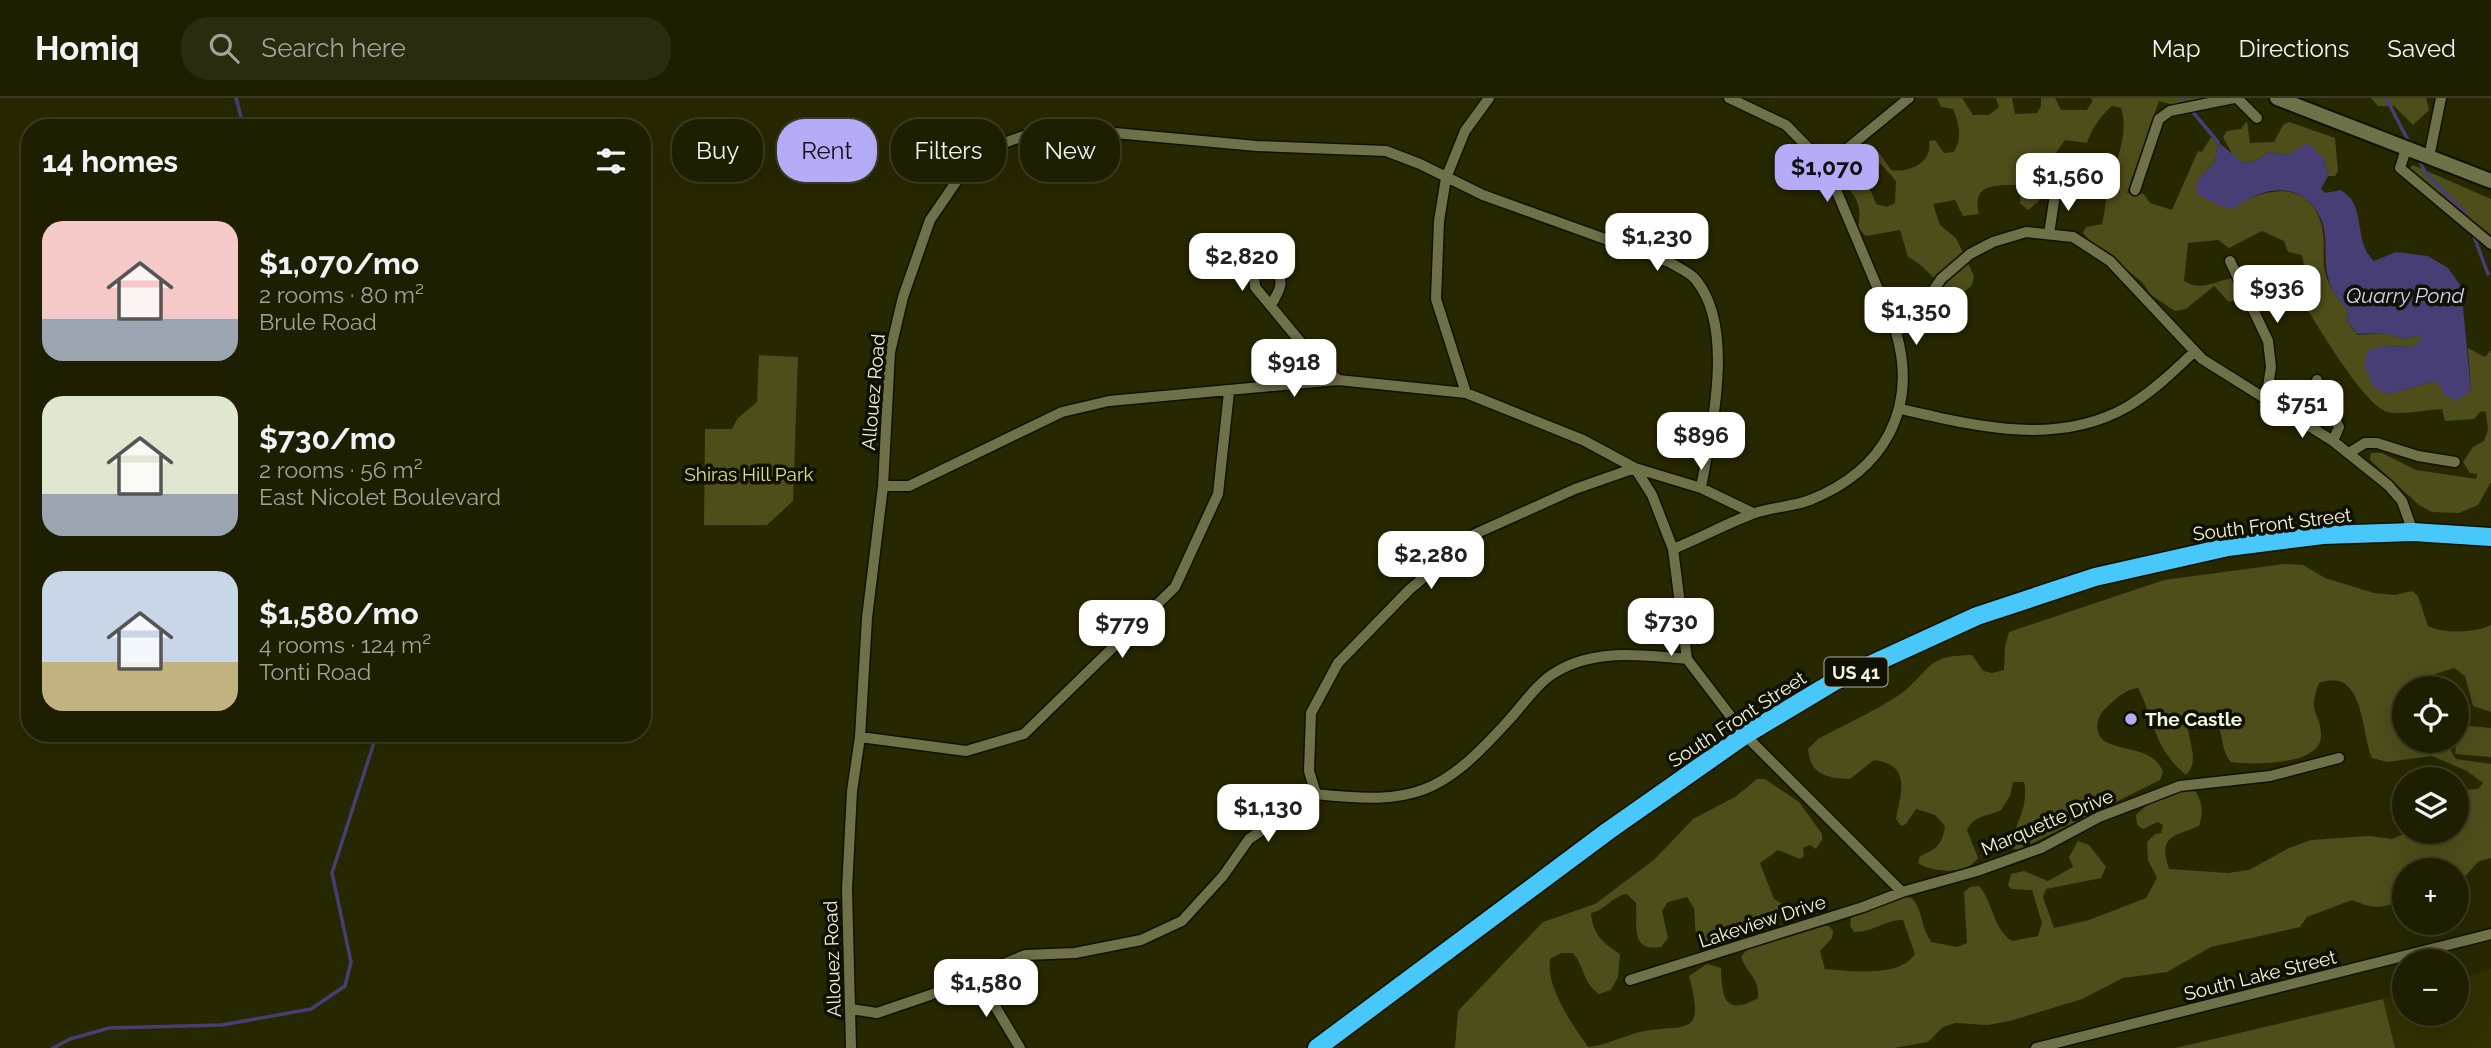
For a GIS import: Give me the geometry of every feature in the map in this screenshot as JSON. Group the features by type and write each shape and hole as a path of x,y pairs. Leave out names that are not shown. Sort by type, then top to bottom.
{"highway":[{"name":"South Front Street","path":"1317,1048 1608,831 1745,735 1835,681 1977,616 2095,577 2228,547 2323,535 2413,533 2491,537"}],"street":[{"path":"1466,393 1436,299 1438,221 1446,178 1465,131 1489,98"},
{"path":"1673,549 1753,513 1807,501 1830,491 1872,456 1892,428 1901,409 1904,366 1896,332 1826,166 1786,125 1729,98"},
{"path":"1826,166 1909,98"},
{"path":"2135,190 2159,119 2170,111 2235,98 2257,118"},
{"path":"2277,98 2491,181"},
{"path":"2429,158 2441,98"},
{"name":"Allouez Road","path":"851,1048 847,889 852,791 860,737 867,618 883,486 890,352 903,297 930,220 958,179 990,148 1049,127 1257,146 1386,151 1483,195 1657,257 1695,278 1711,307 1717,337 1712,424 1701,488"},
{"path":"2406,149 2400,168 2491,244"},
{"path":"2049,234 2056,188"},
{"path":"1896,332 1911,323 1941,279 1970,254 2011,235 2026,232 2073,237 2110,261 2175,327 2194,352 2333,440 2349,453 2402,501 2413,533"},
{"path":"2230,261 2268,341 2271,367 2266,400"},
{"path":"1271,305 1313,357 1338,380"},
{"path":"1901,409 1999,428 2062,428 2108,416 2126,407 2170,375 2194,352"},
{"path":"883,486 909,485 1062,412 1109,401 1338,380 1466,393 1594,446 1635,468 1701,488 1753,513"},
{"path":"2317,380 2339,427 2333,440"},
{"path":"860,737 966,751 1024,734 1175,587 1218,494 1229,392"},
{"path":"2349,453 2365,443 2377,443 2418,456 2455,462"},
{"path":"1635,468 1652,495 1673,549 1687,659 1745,735 1902,891"},
{"path":"1316,794 1309,771 1311,713 1338,663 1409,590 1475,534 1575,489 1635,468"},
{"path":"851,1009 877,1013 1025,955 1075,953 1141,940 1182,921 1223,876 1249,839 1316,794 1361,799 1401,796 1427,790 1470,762 1554,673 1575,663 1612,655 1687,659"},
{"name":"Marquette Drive","path":"1902,891 1977,871 2040,848 2099,817 2180,786 2270,776 2340,758"},
{"name":"Lakeview Drive","path":"1630,980 1863,907 1902,891"},
{"name":"South Lake Street","path":"2036,1048 2491,934"},
{"path":"977,976 1020,1048"}],"shaded area":[{"path":"2491,969 2491,1048 2395,1048 2383,999 2392,996 2392,1026 2469,1026 2469,975"}],"green space":[{"path":"1937,98 1962,98 1973,115 1989,115 1999,107 1996,98 2012,98 2015,114 2037,113 2041,98 2055,98 2061,110 2087,110 2093,100 2090,98 2200,98 2200,102 2173,105 2159,101 2127,193 2144,194 2150,203 2172,210 2198,151 2202,152 2211,137 2218,142 2215,162 2196,182 2241,203 2281,191 2304,198 2313,206 2319,217 2328,282 2347,309 2348,323 2358,335 2384,333 2405,339 2418,335 2423,338 2413,347 2385,346 2389,394 2432,382 2471,391 2468,348 2485,357 2491,350 2491,482 2478,505 2459,513 2432,512 2419,505 2370,460 2371,453 2382,453 2416,470 2476,479 2477,474 2470,473 2463,462 2473,447 2484,441 2488,430 2486,412 2481,411 2474,419 2445,421 2442,409 2394,413 2377,406 2350,375 2291,284 2291,279 2299,277 2304,265 2302,255 2288,252 2284,241 2262,231 2229,248 2218,240 2188,243 2184,281 2202,286 2233,278 2238,292 2236,300 2229,302 2214,286 2186,309 2175,311 2151,295 2142,282 2089,240 2083,233 2086,227 2102,224 2120,150 2124,129 2121,108 2112,106 2108,110 2097,123 2087,143 2065,140 2049,163 2038,202 2028,210 2020,203 2021,190 2015,185 1999,185 1981,192 1978,197 1979,214 1963,216 1955,200 1933,204 1940,225 1956,238 1974,276 1972,285 1961,295 1946,288 1908,257 1900,230 1866,236 1858,228 1858,203 1847,186 1846,170 1866,183 1876,204 1887,207 1895,203 1896,181 1881,164 1872,168 1865,165 1862,154 1865,149 1878,151 1891,170 1898,171 1912,168 1923,161 1929,149 1929,141 1935,140 1944,153 1953,152 1959,137 1957,120 1953,109 1941,107"},
{"path":"2371,98 2426,98 2429,110 2413,125 2394,106 2378,106"},
{"path":"2247,121 2250,143 2274,142 2283,125 2289,122 2335,138 2338,171 2335,176 2328,176 2324,159 2308,144 2287,155 2268,152 2256,161 2242,163 2232,154 2223,137 2227,131 2241,129"},
{"path":"2413,165 2491,199 2491,235 2408,170"},
{"name":"Shiras Hill Park","path":"759,355 798,357 793,501 767,525 704,525 705,429 732,429 737,419 757,402"},
{"path":"2284,564 2303,565 2325,578 2374,593 2395,595 2412,591 2418,596 2428,626 2435,629 2460,632 2491,625 2491,712 2473,706 2469,676 2454,668 2429,676 2392,676 2392,753 2452,753 2456,759 2491,764 2491,858 2479,861 2469,872 2469,858 2392,858 2391,904 2373,906 2352,900 2307,917 2300,927 2211,947 2167,972 2123,978 2082,999 2010,1021 1988,1025 1955,1023 1943,1027 1928,1042 1894,1048 1455,1048 1458,1011 1543,922 1595,904 1655,859 1693,819 1735,797 1757,779 1765,779 1799,802 1822,834 1822,840 1816,849 1810,845 1803,848 1804,856 1800,859 1778,850 1760,863 1774,899 1784,905 1783,915 1773,923 1742,936 1705,945 1696,939 1694,908 1687,897 1668,902 1662,911 1668,938 1661,947 1651,947 1644,945 1637,935 1636,903 1627,894 1591,913 1600,938 1620,954 1618,977 1611,990 1599,994 1593,989 1573,953 1561,953 1550,959 1556,993 1567,1016 1588,1047 1636,1033 1687,1025 1693,1020 1695,1011 1689,976 1707,964 1721,968 1724,995 1732,1005 1758,998 1755,981 1741,957 1749,947 1822,926 1829,926 1833,931 1832,938 1820,951 1825,969 1874,971 1898,967 1908,962 1915,954 1903,920 1861,932 1854,932 1850,926 1851,916 1896,896 1912,898 1931,942 1957,947 1967,943 1964,892 1970,887 1979,886 2005,936 2012,941 2038,936 2042,923 2032,890 2011,889 2008,885 2011,874 2024,871 2048,881 2073,867 2069,857 2078,841 2089,845 2106,867 2101,878 2046,889 2043,897 2054,928 2089,920 2146,898 2157,878 2148,860 2147,842 2155,834 2161,833 2163,825 2158,822 2143,829 2137,825 2136,815 2156,800 2180,791 2196,792 2202,813 2199,826 2175,835 2167,843 2165,849 2169,869 2228,873 2249,870 2289,848 2311,840 2369,836 2392,839 2392,844 2469,844 2469,789 2478,789 2483,783 2469,772 2469,767 2458,767 2432,756 2387,762 2372,758 2353,692 2345,684 2334,680 2319,683 2314,707 2321,735 2318,745 2310,753 2269,763 2231,762 2224,750 2220,730 2208,712 2187,720 2193,756 2186,775 2161,745 2138,688 2125,693 2100,715 2097,726 2100,736 2108,743 2140,752 2153,759 2163,772 2160,780 2019,850 2011,848 2025,800 2025,791 2024,782 2013,782 2010,796 2001,810 1978,818 1970,825 1967,830 1978,858 1973,864 1958,870 1932,869 1918,863 1920,856 1938,846 1945,826 1935,815 1916,809 1906,824 1901,826 1896,819 1901,782 1894,768 1874,760 1850,779 1827,776 1812,765 1808,749 1818,739 1900,694 1934,662 1948,657 1972,655 1983,671 1992,673 2004,670 2005,646 2009,632 2164,580"},
{"path":"2469,726 2491,728 2491,757 2455,754 2469,753"},
{"path":"2383,999 2395,1048 2175,1048 2201,1042"}],"water":[{"name":"Quarry Pond","path":"2218,142 2243,163 2256,161 2268,152 2287,155 2308,143 2324,159 2328,176 2321,189 2325,193 2341,190 2352,200 2365,248 2374,261 2396,252 2428,256 2448,268 2461,286 2471,391 2456,401 2443,394 2439,384 2432,382 2389,394 2374,388 2364,364 2368,350 2385,346 2413,347 2422,338 2418,335 2405,339 2384,333 2358,334 2348,323 2347,309 2330,283 2323,225 2310,202 2300,195 2290,191 2267,192 2234,209 2219,206 2197,194 2196,182 2215,162"}],"waterway":[{"path":"236,98 242,119"},
{"path":"2181,98 2218,142"},
{"path":"2386,98 2411,146"},
{"path":"2418,159 2425,172 2465,213 2468,220"},
{"path":"2473,234 2488,274"},
{"path":"53,1048 70,1039 109,1028 222,1025 311,1009 345,986 351,962 332,873 374,742"}],"place":[{"name":"The Castle","path":"2131,719"}]}
